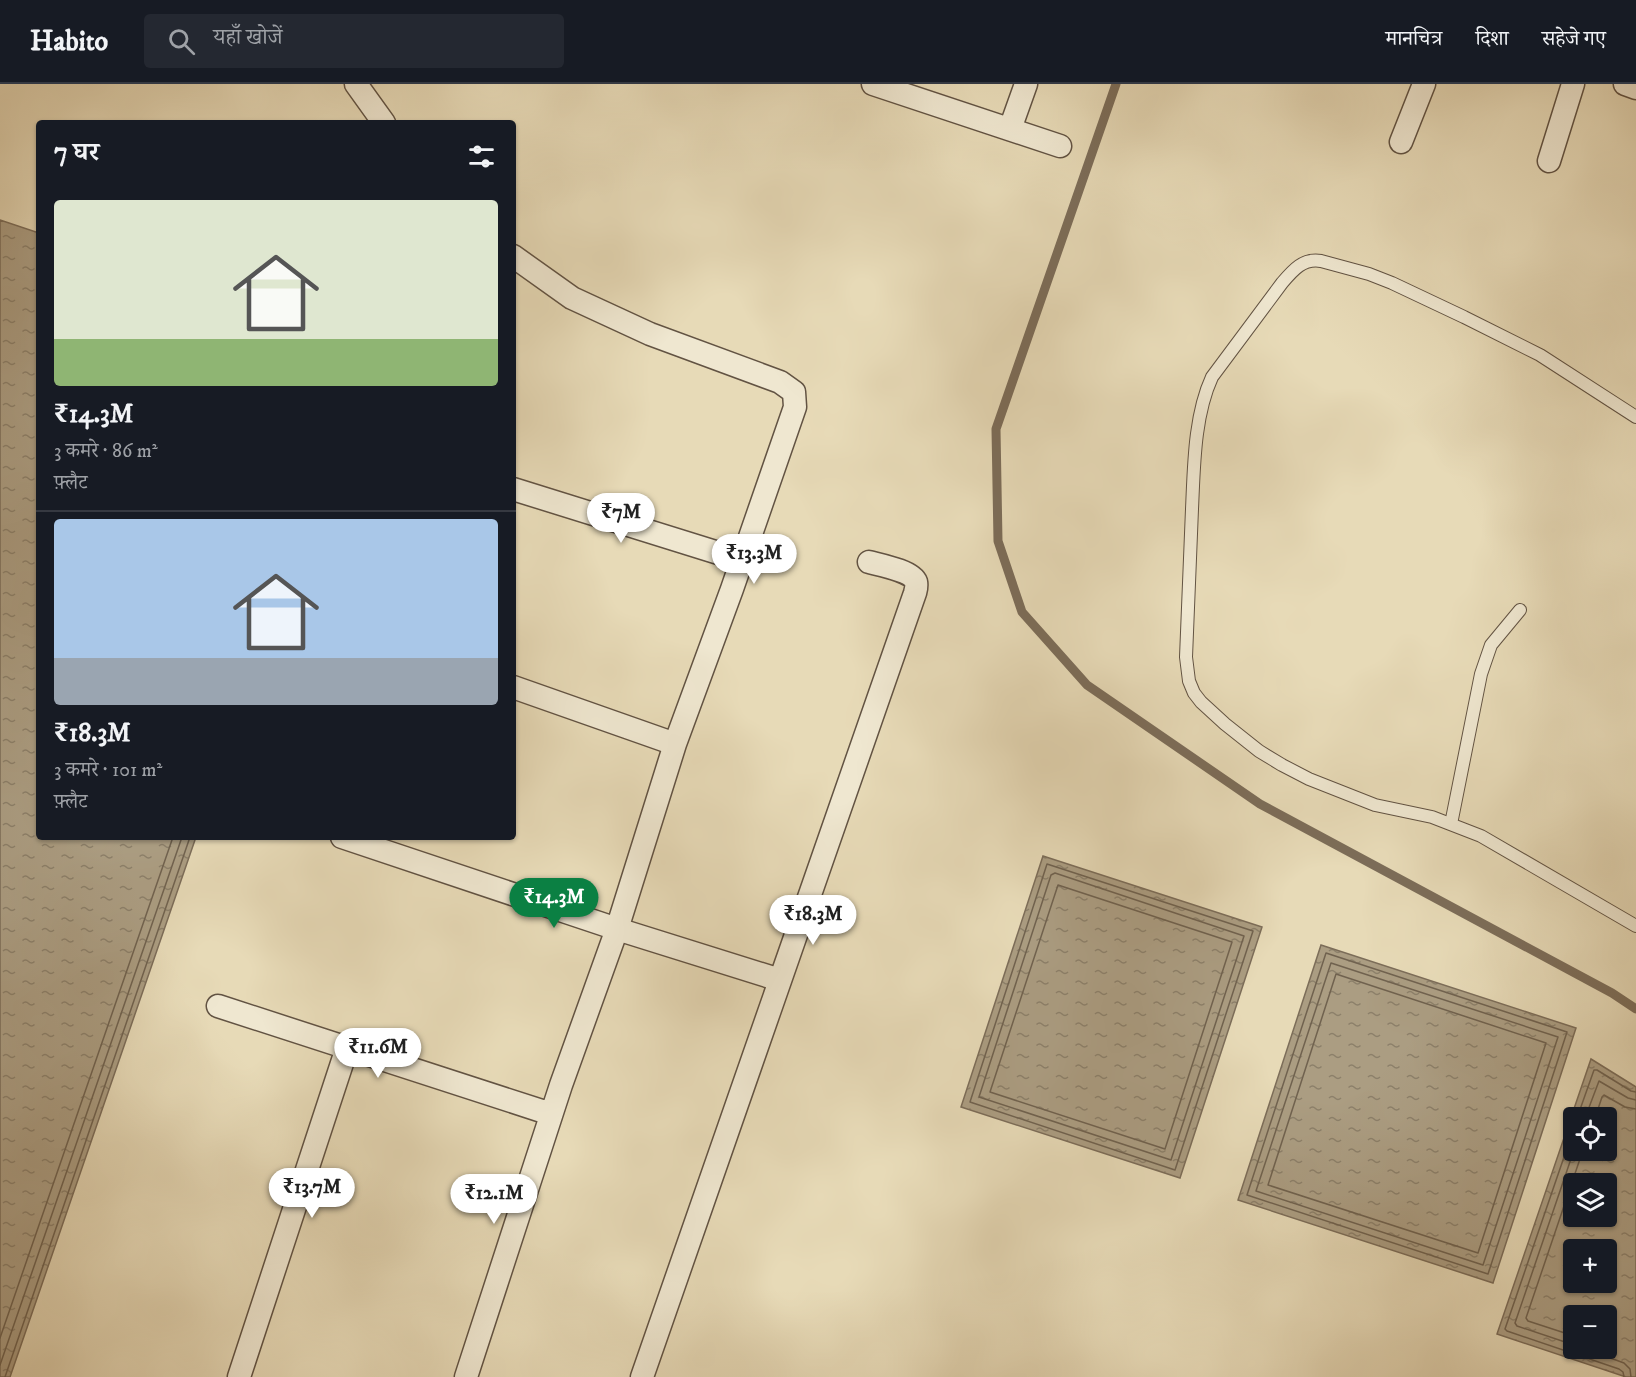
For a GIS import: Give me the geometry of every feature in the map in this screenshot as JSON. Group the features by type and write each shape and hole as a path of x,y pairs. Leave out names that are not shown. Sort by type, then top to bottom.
{"street":[{"path":"356,84 382,120"},
{"path":"873,84 1060,146"},
{"path":"1010,129 1026,84"},
{"path":"1401,142 1424,84"},
{"path":"1549,161 1573,84"},
{"path":"1625,84 1636,88"},
{"path":"466,1377 551,1114 617,929 675,744 732,589 795,406 794,392 780,382 650,334 572,298 516,258"},
{"path":"516,490 741,560"},
{"path":"642,1377 915,593 916,584 909,574 869,562"},
{"path":"516,688 675,744"},
{"path":"355,840 617,929 780,980"},
{"path":"218,1006 551,1114"},
{"path":"239,1377 347,1048"}],"lane":[{"path":"1636,417 1540,355 1410,290 1381,278 1315,260 1301,264 1282,283 1207,387 1201,409 1194,478 1186,657 1189,681 1194,693 1225,724 1259,751 1309,779 1374,805 1432,817 1482,836 1636,926"},
{"path":"1451,824 1481,674 1491,645 1520,610"}],"water":[{"path":"0,220 36,232 36,840 195,840 10,1377 0,1377"},
{"path":"1043,856 1262,927 1180,1178 961,1107"},
{"path":"1321,945 1576,1028 1493,1283 1238,1200"},
{"path":"1591,1059 1636,1087 1636,1377 1626,1377 1572,1359 1617,1359 1617,1305 1563,1305 1563,1356 1497,1334 1563,1141 1563,1161 1617,1161 1617,1107 1575,1107"}],"waterway":[{"path":"1116,84 996,429 998,541 1022,612 1087,685 1260,804 1612,993 1636,1009"}]}
